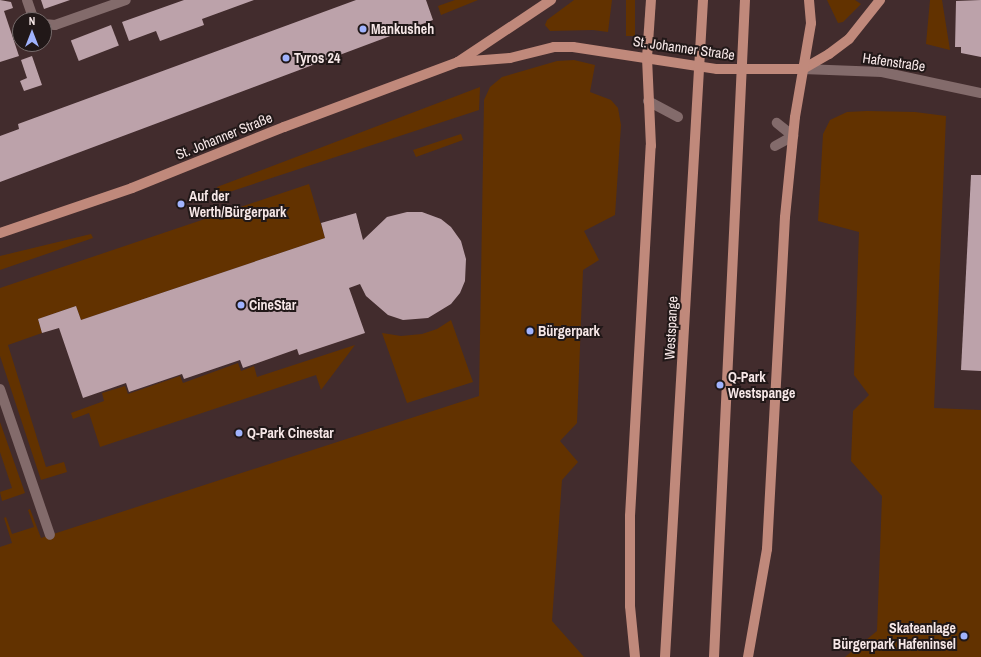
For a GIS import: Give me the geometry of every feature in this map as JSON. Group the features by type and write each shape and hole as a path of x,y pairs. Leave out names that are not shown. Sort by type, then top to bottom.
{"main road":[{"name":"St. Johanner Straße","path":"0,233 132,188 284,127 458,62 551,0"},
{"path":"635,657 630,606 630,516 651,146 647,58 651,0"},
{"name":"Westspange","path":"665,657 703,0"},
{"path":"714,657 746,0"},
{"path":"748,657 767,549 785,217 793,136 811,23 810,0"},
{"name":"St. Johanner Straße","path":"458,62 510,58 554,47 573,46 718,69 803,69 829,54 849,39 880,0"}],"street":[{"path":"27,0 31,12"},
{"path":"52,25 126,0"},
{"name":"Hafenstraße","path":"803,69 882,72 981,92"},
{"path":"648,101 678,117"},
{"path":"775,146 793,136 777,123"},
{"path":"0,389 50,535"}],"shaded area":[{"path":"455,0 478,0 441,15 438,6"},
{"path":"574,0 612,0 608,32 593,30 550,31 545,25 547,20"},
{"path":"626,0 635,0 635,36 626,36"},
{"path":"827,0 855,0 861,4 843,22 838,23"},
{"path":"930,0 942,0 950,50 926,44"},
{"name":"Bürgerpark","path":"574,60 595,65 590,92 611,100 618,108 621,125 615,215 584,231 599,260 583,270 577,423 560,441 578,462 562,480 552,621 584,657 0,657 0,547 12,543 4,518 6,517 12,534 34,527 28,510 30,509 41,538 479,396 484,100 490,87 502,77 557,61"},
{"path":"480,87 479,110 220,195 217,187"},
{"path":"847,112 915,112 946,116 934,408 981,410 981,657 845,657 877,631 882,496 851,461 853,411 869,395 854,375 859,232 818,221 823,134 830,120"},
{"path":"461,134 463,140 416,157 413,150"},
{"path":"309,184 325,238 81,320 76,306 38,319 42,333 8,345 46,467 64,462 67,472 41,480 0,356 0,288"},
{"path":"91,234 93,238 0,270 0,256"},
{"path":"451,320 473,382 407,403 382,333 401,336 422,334 437,329"},
{"path":"355,345 321,390 316,375 100,447 89,413 73,419 71,413 104,401 102,393 125,386 128,394 180,376 183,383 238,363 241,371 254,366 257,377"},
{"path":"0,422 25,493 2,501 0,492 12,488 0,452"}],"building":[{"path":"0,0 11,2 13,8 4,11 12,35 12,52 18,52 19,56 0,62"},
{"path":"41,0 70,0 44,9"},
{"path":"184,0 254,0 202,19 204,25 160,41 156,31 129,41 122,22"},
{"path":"356,0 426,0 433,20 0,182 0,136 19,129 18,124"},
{"path":"981,0 981,57 961,53 961,47 955,47 956,1"},
{"path":"111,25 119,46 79,61 71,40"},
{"path":"32,56 42,85 24,91 20,81 27,78 21,60"},
{"path":"971,175 981,175 981,371 961,370"},
{"name":"CineStar","path":"407,212 422,212 441,219 451,227 461,241 466,259 465,281 460,293 451,304 428,318 403,320 388,315 366,296 360,284 349,288 365,333 299,355 297,349 243,368 240,360 184,379 182,374 129,392 126,383 83,398 59,328 42,333 38,319 76,306 81,320 325,238 321,223 356,213 363,240 387,217"}],"place":[{"name":"Mankusheh","path":"363,29"},
{"name":"Tyros 24","path":"286,58"},
{"name":"Auf der Werth/Bürgerpark","path":"181,204"},
{"name":"CineStar","path":"241,305"},
{"name":"Bürgerpark","path":"530,331"},
{"name":"Q-Park Westspange","path":"720,385"},
{"name":"Q-Park Cinestar","path":"239,433"},
{"name":"Skateanlage Bürgerpark Hafeninsel","path":"964,636"}]}
